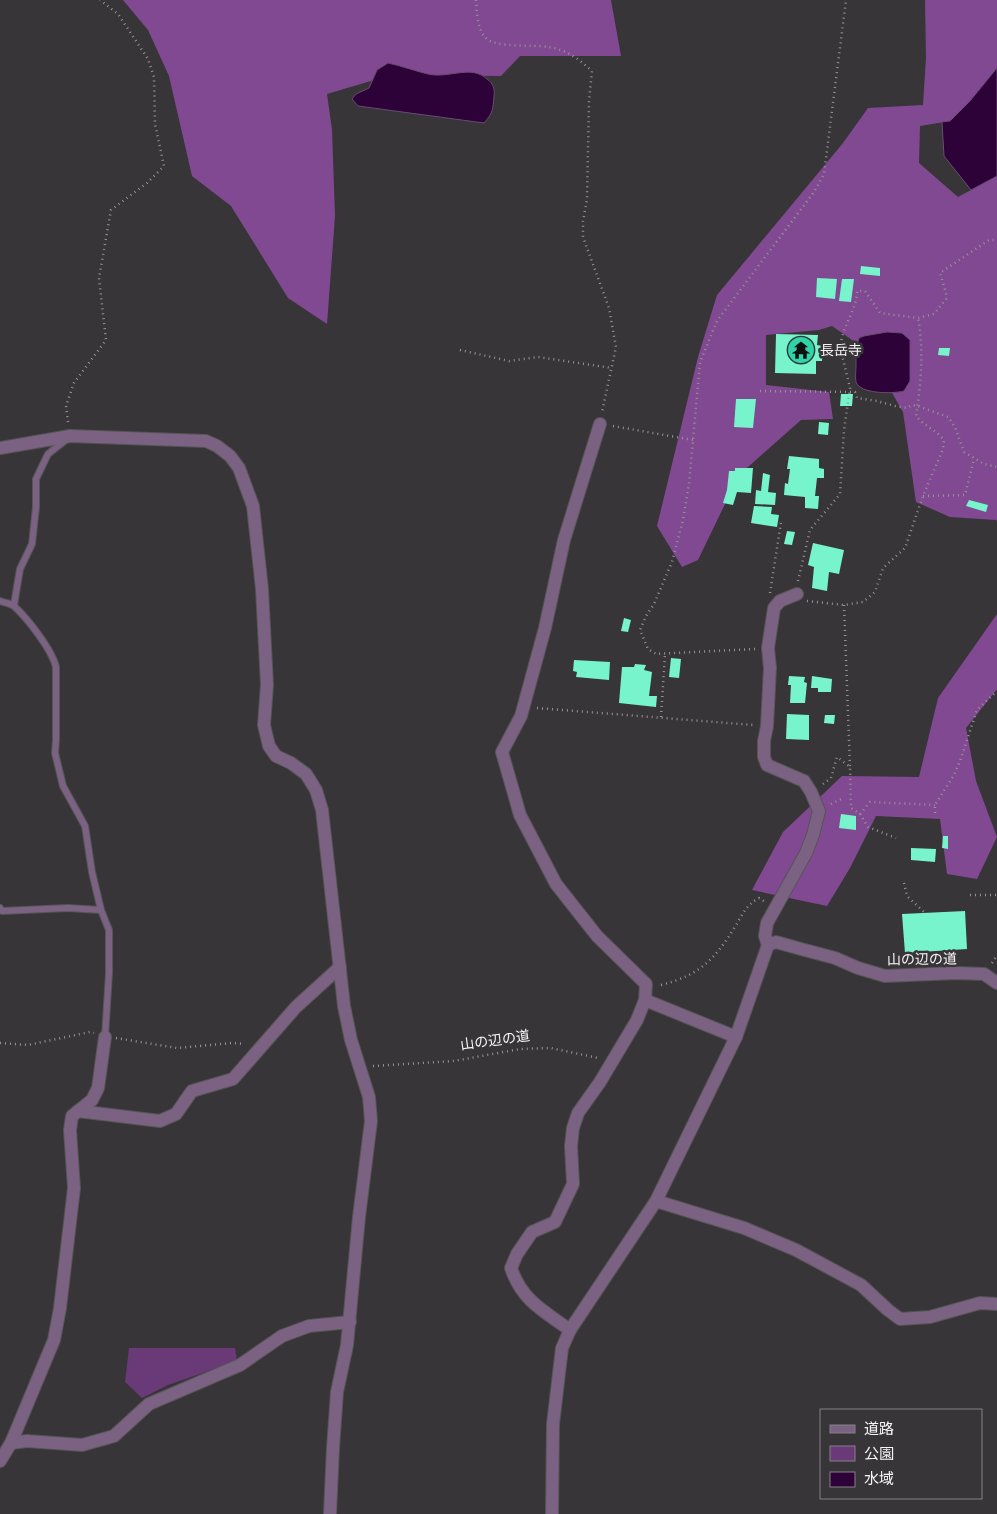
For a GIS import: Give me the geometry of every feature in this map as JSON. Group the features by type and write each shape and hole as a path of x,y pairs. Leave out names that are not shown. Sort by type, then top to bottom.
{"street":[{"path":"570,1330 529,1300 516,1282 511,1268 517,1254 532,1232 555,1222 573,1184 571,1146 573,1128 578,1112 613,1060 636,1020 646,1000 646,984 597,936 556,884 520,814 502,752 521,716 545,628 564,540 600,424"},
{"path":"0,448 70,436 206,440 230,456 238,468 253,506 262,589 267,685 264,725 269,746 276,756 292,763 306,774 316,790 322,810 344,1006 351,1040 369,1097 371,1121 359,1217 350,1322 338,1392 330,1514"},
{"path":"552,1514 553,1424 562,1348 570,1330 656,1201 736,1037 768,945 765,936 767,923 806,853 813,835 819,811 811,792 804,781 767,765 764,757 764,741 768,726 770,668 768,648 774,608 780,601 797,594"},
{"name":"山の辺の道","path":"768,945 776,942 801,948 885,976 956,973 984,974 997,983"},
{"path":"78,1111 160,1122 176,1114 192,1091 234,1079 296,1007 340,967"},
{"path":"646,1000 736,1037"},
{"path":"0,1461 10,1443 54,1340 60,1308 74,1188 70,1130 72,1116 92,1100 98,1088 105,1036"},
{"path":"656,1201 744,1228 796,1250 861,1285 900,1319 930,1317 980,1303 997,1304"},
{"path":"10,1443 27,1441 82,1445 114,1436 149,1404 240,1365 282,1336 309,1326 350,1322"}],"lane":[{"path":"14,605 20,569 32,544 36,507 36,479 48,454 70,436"},
{"path":"0,601 14,605 54,657 56,667 55,753 63,786 85,826 92,872 101,910 109,930 109,973 105,1036"},
{"path":"0,908 2,911 68,908 101,910"}],"path":[{"path":"70,436 66,406 74,383 106,340 99,278 111,210 147,183 164,166 154,113 154,77 148,59 118,14 100,0"},
{"path":"476,0 480,31 486,39 494,43 550,47 571,54 592,71 590,78 587,199 583,221 583,238 609,308 616,347 600,424 693,440"},
{"path":"768,648 656,654 648,649 640,630 654,604 672,562 683,520 689,484 700,362 717,321 814,192 824,174 846,0"},
{"path":"918,318 921,332 916,416 921,422 937,432 944,440 943,449 923,496 905,548 883,568 875,592 863,602 844,606 803,600 797,594 800,564 810,530 840,494 844,430 849,392 840,346 841,336 857,301 857,291 865,292 880,313 918,318 934,314 946,299 940,273 989,240 997,240"},
{"path":"460,350 510,361 538,357 612,368"},
{"path":"822,354 842,355"},
{"path":"760,391 855,392 857,398 907,408 912,405 918,406 948,417 955,427 964,452 974,459 997,467"},
{"path":"923,496 965,495 974,459"},
{"path":"774,608 769,598 781,522"},
{"path":"844,606 847,651 850,808 860,814 868,827 896,838"},
{"path":"661,718 665,654"},
{"path":"935,813 935,805 954,775 977,710 997,691"},
{"path":"523,706 768,726"},
{"path":"811,792 831,778 837,757 850,768"},
{"path":"860,814 870,802 935,805"},
{"path":"904,883 907,896 925,913"},
{"path":"970,896 997,895"},
{"path":"662,985 679,981 705,965 720,950 750,903 759,898 775,908"},
{"path":"0,1043 28,1046 90,1032 177,1048 232,1043 262,1046"},
{"name":"山の辺の道","path":"359,1067 454,1061 520,1049 551,1048 613,1060"}],"green space":[{"path":"129,1348 235,1348 237,1361 168,1385 142,1398 125,1382"}],"shaded area":[{"path":"123,0 611,0 621,56 520,56 501,76 391,75 327,94 332,130 335,216 327,324 288,298 231,206 192,176 169,76 148,30"},
{"path":"925,0 997,0 997,68 970,101 950,121 920,126 919,163 958,197 997,176 997,521 950,517 916,502 903,412 868,351 832,326 819,330 766,335 766,385 829,392 833,419 801,420 739,475 698,560 682,567 657,526 698,357 717,295 843,143 868,108 923,105 926,58"},
{"path":"997,614 997,689 966,728 976,781 997,837 977,879 947,874 940,819 876,816 850,868 827,906 752,890 783,832 842,776 919,777 938,698"}],"water":[{"path":"388,63 436,75 467,72 481,75 491,82 494,89 492,111 484,123 358,106 352,99 356,94 369,88 377,70"},
{"path":"997,68 997,176 971,190 944,156 942,122 950,121 970,101"},
{"path":"887,332 902,333 910,340 910,381 904,391 899,392 885,393 864,389 856,382 856,352 859,338"}],"building":[{"path":"861,266 880,268 880,276 860,274"},
{"path":"817,278 837,279 835,299 816,297"},
{"path":"842,279 854,279 851,302 839,301"},
{"path":"776,334 818,335 817,345 823,346 822,361 816,361 816,374 775,373"},
{"path":"939,348 950,348 949,356 938,355"},
{"path":"841,394 853,394 852,406 840,406"},
{"path":"736,399 756,399 753,428 734,427"},
{"path":"819,422 829,423 828,435 818,434"},
{"path":"789,456 819,459 819,468 824,469 824,478 817,478 815,496 819,496 818,509 805,508 805,497 784,495 785,483 788,484 790,469 787,469"},
{"path":"735,468 753,468 751,493 737,492 733,505 723,503 727,490 729,471 735,471"},
{"path":"763,473 770,475 768,492 776,493 775,505 755,504 756,490 761,491"},
{"path":"969,500 988,505 986,512 966,506"},
{"path":"754,506 772,507 771,514 779,515 777,527 751,523"},
{"path":"787,531 795,532 792,545 784,544"},
{"path":"813,543 844,550 839,574 829,572 827,591 812,588 814,567 808,565"},
{"path":"624,618 631,620 628,632 621,631"},
{"path":"671,658 681,659 679,678 669,677"},
{"path":"574,660 610,662 609,680 576,677 577,672 573,671"},
{"path":"635,664 646,665 644,670 652,672 649,696 657,696 656,707 619,703 622,667 634,667"},
{"path":"789,676 805,677 804,682 807,683 805,703 790,703 791,685 788,685"},
{"path":"812,676 832,679 831,692 818,692 818,688 811,688"},
{"path":"787,714 809,715 809,740 786,739"},
{"path":"825,715 835,715 834,724 824,723"},
{"path":"841,814 856,816 856,830 839,828"},
{"path":"943,836 948,836 948,849 942,848"},
{"path":"911,848 936,849 935,862 911,860"},
{"path":"965,911 967,949 905,953 902,914"}],"place":[{"name":"長岳寺","path":"801,350"}]}
